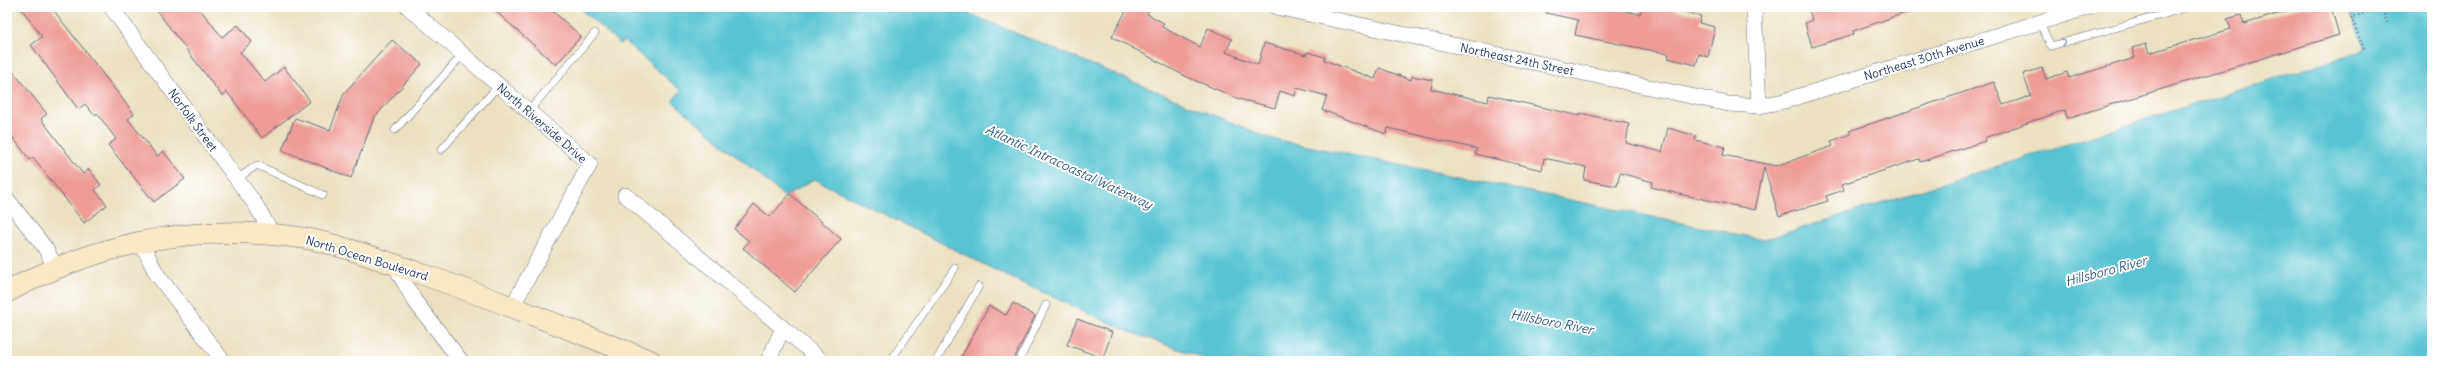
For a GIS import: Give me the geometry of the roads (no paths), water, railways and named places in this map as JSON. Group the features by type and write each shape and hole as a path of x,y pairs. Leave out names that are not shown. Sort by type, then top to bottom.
{"main road":[{"name":"North Ocean Boulevard","path":"7,292 55,267 101,251 140,240 225,232 273,234 311,240 394,264 512,307 617,351 651,361"}],"street":[{"name":"Norfolk Street","path":"111,7 237,179 273,234"},
{"name":"North Riverside Drive","path":"408,7 590,164 512,307"},
{"name":"Northeast 24th Street","path":"1276,7 1728,104 1759,106"},
{"path":"1754,7 1759,106"},
{"name":"Northeast 30th Avenue","path":"1759,106 1784,101 2089,7"},
{"path":"625,195 822,361"},
{"path":"7,199 46,250 55,267"},
{"path":"140,240 156,273 223,361"},
{"path":"394,264 414,300 461,361"},
{"path":"768,361 783,328"}],"lane":[{"path":"2162,7 2165,14"},
{"path":"2039,22 2051,46 2187,7"},
{"path":"529,111 595,32"},
{"path":"395,130 463,54"},
{"path":"441,150 499,86"},
{"path":"237,179 257,165 323,194"},
{"path":"890,361 955,268"},
{"path":"936,361 979,286"},
{"path":"1019,361 1046,305"}],"water":[{"path":"578,7 953,7 1269,138 1764,240 2365,50 2349,7 2432,7 2432,361 1212,361 1130,332 1009,277 814,179 785,197 672,101 681,91 624,41 620,44"}],"water label":[{"name":"Atlantic Intracoastal Waterway","path":"1069,167"},
{"name":"Hillsboro River","path":"2106,271"},
{"name":"Hillsboro River","path":"1552,322"}]}
